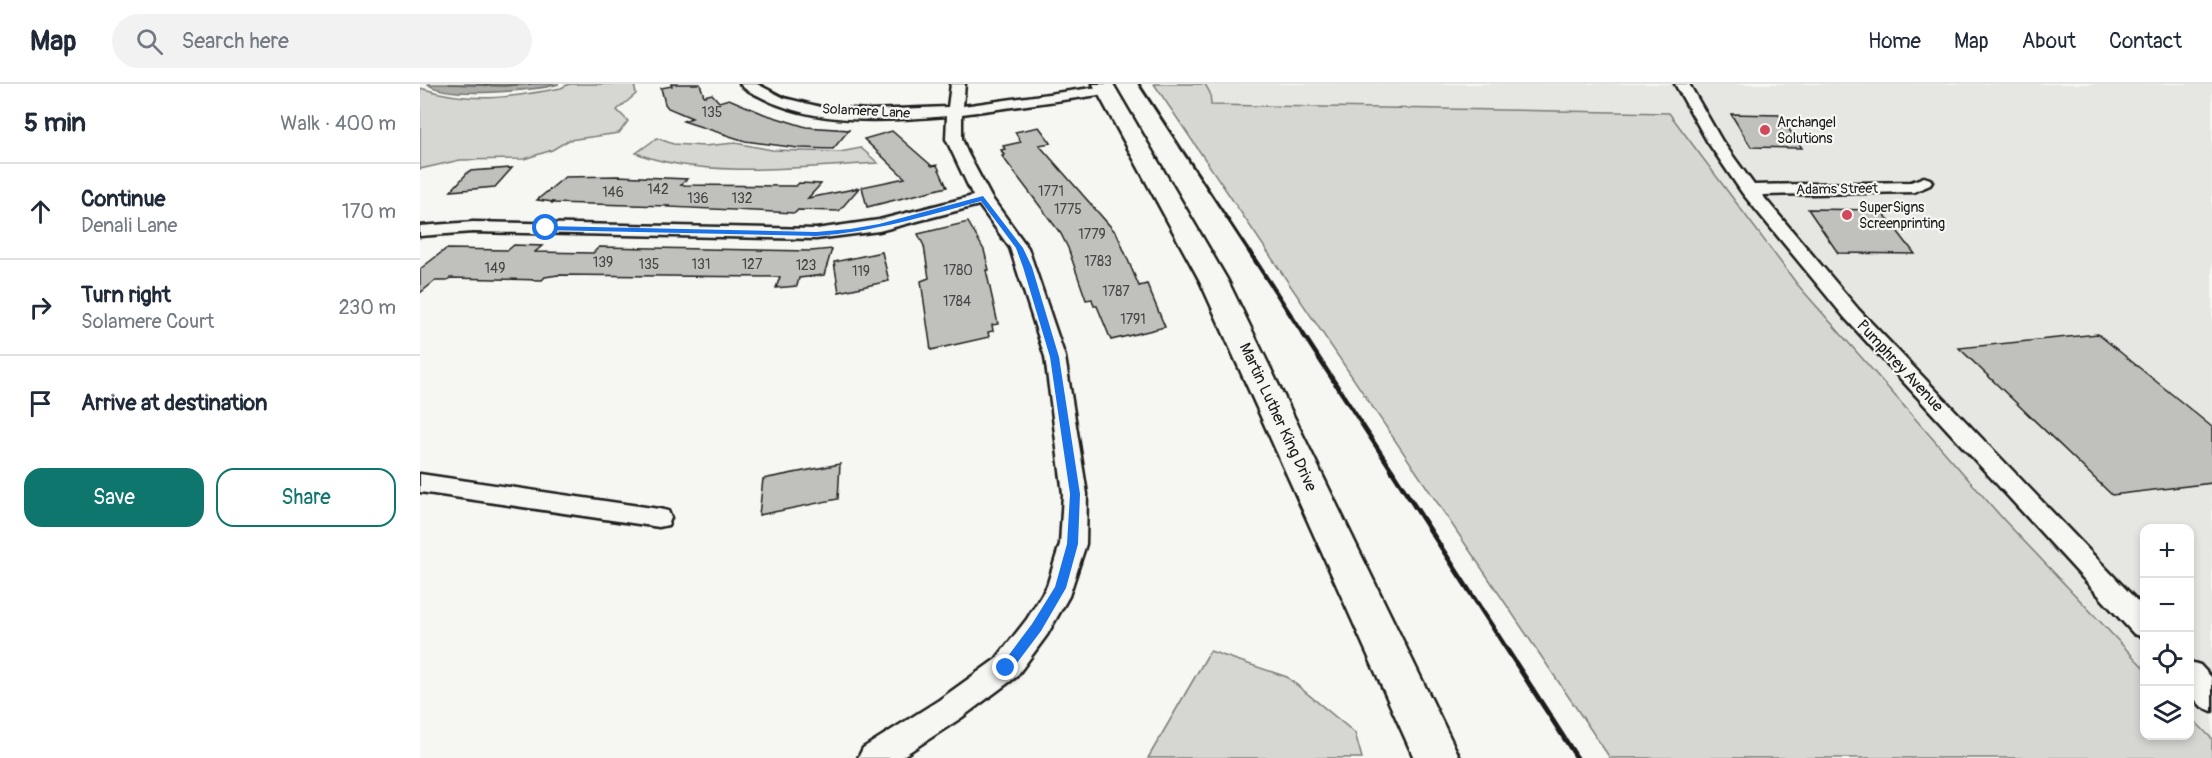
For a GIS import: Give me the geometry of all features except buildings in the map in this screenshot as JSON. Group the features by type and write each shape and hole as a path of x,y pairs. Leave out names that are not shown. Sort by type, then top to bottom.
{"main road":[{"name":"Martin Luther King Drive","path":"1102,86 1214,282 1437,758"}],"street":[{"name":"Solamere Lane","path":"747,84 773,99 834,112 901,115 977,110 1102,86"},
{"path":"874,758 950,709 1006,668 1036,627 1060,588 1073,544 1075,494 1055,357 1020,248 983,198 954,140 954,111 958,84"},
{"name":"Pumphrey Avenue","path":"1682,84 1715,141 1749,190 1852,314 2140,621"},
{"name":"Adams Street","path":"1749,190 1876,189 1914,187 1924,182"},
{"path":"420,231 484,227 816,234 880,226 983,198"},
{"path":"420,483 659,518"},
{"path":"2194,678 2212,698"}],"shaded area":[{"path":"569,84 634,84 636,94 617,110 628,121 619,133 569,140 552,150 524,159 460,160 420,169 420,88 457,96 490,98 542,92"},
{"path":"1154,84 1205,84 1210,93 1211,105 1669,113 1797,284 2004,520 2140,664 2140,740 2194,740 2194,720 2212,739 2212,758 1610,758"},
{"path":"1178,84 2212,84 2212,758 1667,758"},
{"path":"657,138 673,144 704,146 735,143 772,150 840,152 861,148 878,163 722,169 662,161 636,153"},
{"path":"1210,651 1287,677 1355,733 1362,758 1148,758"}],"water":[{"path":"428,84 559,84 512,91 470,92 437,89"}],"railway":[{"path":"1139,84 1250,253"},
{"path":"1249,251 1393,472"},
{"path":"1392,471 1577,758"}],"place":[{"name":"Archangel Solutions","path":"1765,130"},
{"name":"SuperSigns Screenprinting","path":"1847,215"}],"route":[{"path":"546,228 816,234 880,226 983,198 1020,248 1028,267 1055,357 1075,494 1073,544 1060,588 1036,627 1006,668"}]}
